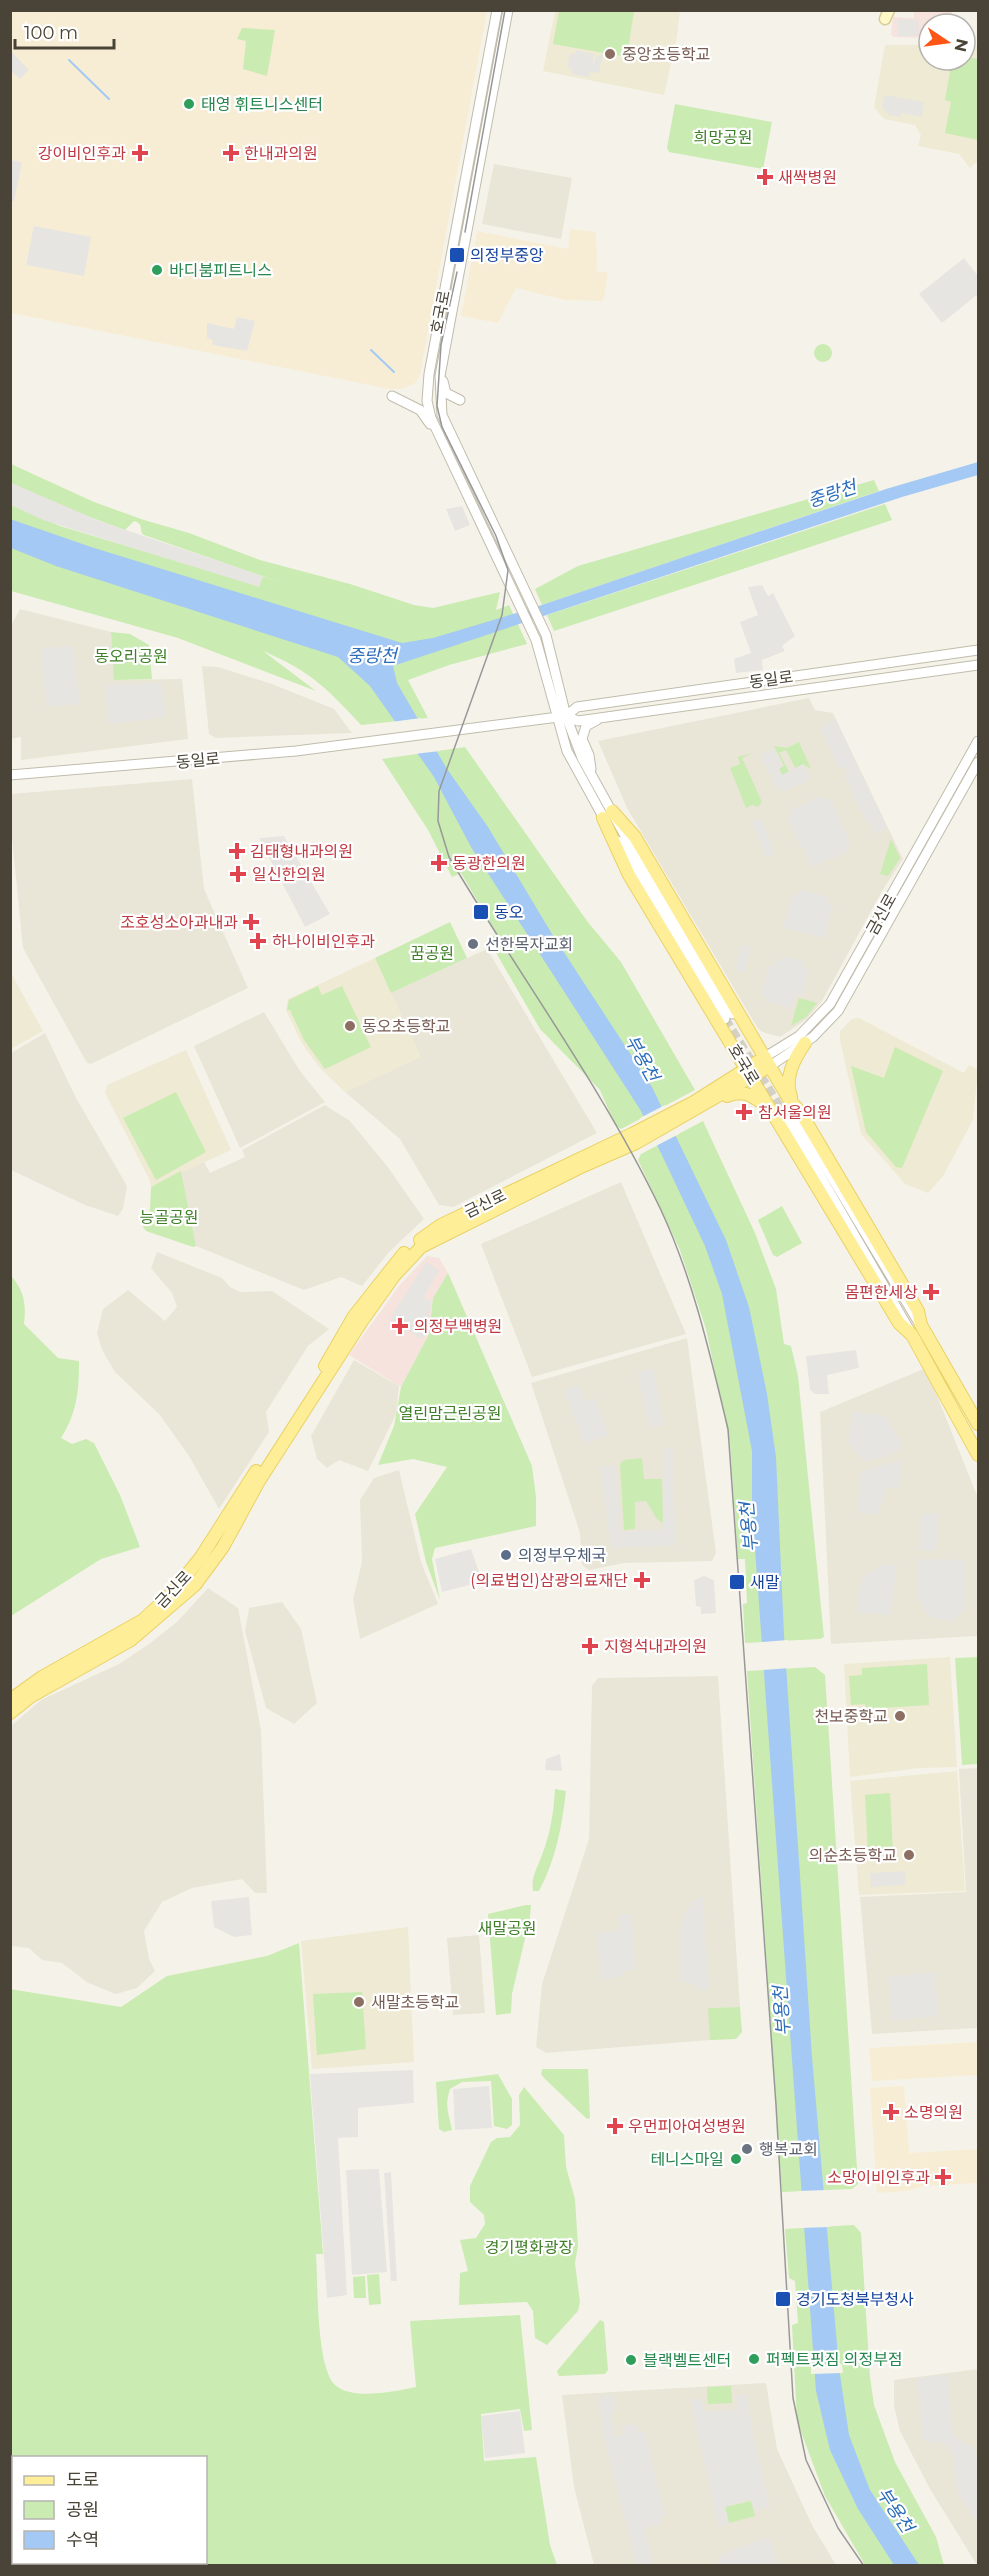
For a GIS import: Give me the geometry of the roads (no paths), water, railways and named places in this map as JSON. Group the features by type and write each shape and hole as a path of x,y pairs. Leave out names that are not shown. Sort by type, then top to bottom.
{"main road":[{"name":"호국로","path":"608,814 629,875 729,1017 768,1062 792,1116 899,1323 912,1335 978,1455"},
{"name":"호국로","path":"608,814 635,837 729,1017 750,1072 771,1110 792,1116 918,1311 921,1325 978,1424"},
{"path":"792,1116 788,1084 793,1064 805,1043"},
{"name":"금신로","path":"696,1106 768,1062"},
{"name":"금신로","path":"696,1106 709,1103 750,1072"},
{"path":"709,1103 743,1093 751,1095 771,1110"},
{"path":"634,1138 696,1106"},
{"name":"금신로","path":"10,1700 64,1664 143,1620 172,1593 201,1557 354,1316 391,1267 408,1250 441,1224 634,1138"},
{"name":"금신로","path":"10,1713 30,1697 131,1640 195,1585 223,1547 260,1481 362,1321 394,1276 421,1247 634,1138"}],"street":[{"name":"호국로","path":"497,10 428,381 427,401 437,430 536,640 562,717 592,774 608,814"},
{"name":"호국로","path":"508,10 440,376 439,402 444,422 546,635 573,765 608,814"},
{"path":"440,376 447,393 460,400"},
{"path":"392,396 420,410 437,430"},
{"name":"동일로","path":"562,717 577,706 978,650"},
{"name":"동일로","path":"10,775 296,752 562,717 579,721 978,665"},
{"path":"592,774 589,756 582,739 586,726 599,719 630,714"},
{"name":"금신로","path":"768,1062 799,1036 830,1004 978,741"},
{"name":"금신로","path":"768,1062 805,1043 840,1008 978,762"}],"water":[{"name":"중랑천","path":"978,462 978,475 902,497 393,666 397,683 447,769 488,827 552,934 652,1087 726,1240 749,1307 767,1394 776,1457 784,1635 812,2057 839,2368 849,2435 870,2490 919,2565 894,2565 858,2509 830,2450 816,2391 752,1507 752,1451 722,1294 705,1246 641,1111 471,847 434,777 370,686 338,657 56,566 11,548 10,519 91,547 402,643 433,638 530,609 886,489"}],"waterway":[{"path":"69,60 109,99"},
{"path":"371,350 394,372"}],"tunnel":[{"path":"725,1019 788,1120"}],"tram line":[{"path":"465,232 505,10"},
{"path":"457,272 441,345 437,406 442,427 496,536 508,570 502,615 439,791 438,821 449,857 586,1074 637,1162 660,1208 682,1262 700,1317 728,1429 776,2105 793,2398 806,2460 838,2528 864,2566"}],"place":[{"name":"중앙초등학교","path":"610,54"},
{"name":"태영 휘트니스센터","path":"189,104"},
{"name":"강이비인후과","path":"140,153"},
{"name":"한내과의원","path":"231,153"},
{"name":"새싹병원","path":"765,177"},
{"name":"의정부중앙","path":"457,255"},
{"name":"바디붐피트니스","path":"157,270"},
{"name":"김태형내과의원","path":"237,851"},
{"name":"동광한의원","path":"439,863"},
{"name":"일신한의원","path":"238,874"},
{"name":"동오","path":"481,912"},
{"name":"조호성소아과내과","path":"251,922"},
{"name":"하나이비인후과","path":"258,941"},
{"name":"선한목자교회","path":"473,944"},
{"name":"동오초등학교","path":"350,1026"},
{"name":"참서울의원","path":"744,1112"},
{"name":"몸편한세상","path":"931,1292"},
{"name":"의정부백병원","path":"400,1326"},
{"name":"의정부우체국","path":"506,1555"},
{"name":"(의료법인)삼광의료재단","path":"642,1580"},
{"name":"새말","path":"737,1582"},
{"name":"지형석내과의원","path":"590,1646"},
{"name":"천보중학교","path":"900,1716"},
{"name":"의순초등학교","path":"909,1855"},
{"name":"새말초등학교","path":"359,2002"},
{"name":"소명의원","path":"891,2112"},
{"name":"우먼피아여성병원","path":"615,2126"},
{"name":"행복교회","path":"747,2149"},
{"name":"테니스마일","path":"736,2159"},
{"name":"소망이비인후과","path":"943,2177"},
{"name":"경기도청북부청사","path":"783,2299"},
{"name":"퍼펙트핏짐 의정부점","path":"754,2359"},
{"name":"블랙벨트센터","path":"631,2360"}],"park label":[{"name":"희망공원","path":"723,137"},
{"name":"동오리공원","path":"131,656"},
{"name":"꿈공원","path":"432,953"},
{"name":"능골공원","path":"169,1217"},
{"name":"열린맘근린공원","path":"450,1413"},
{"name":"새말공원","path":"507,1928"},
{"name":"경기평화광장","path":"529,2247"}],"water label":[{"name":"부용천","path":"642,1058"},
{"name":"부용천","path":"749,1527"},
{"name":"부용천","path":"782,2011"},
{"name":"부용천","path":"895,2510"}]}
